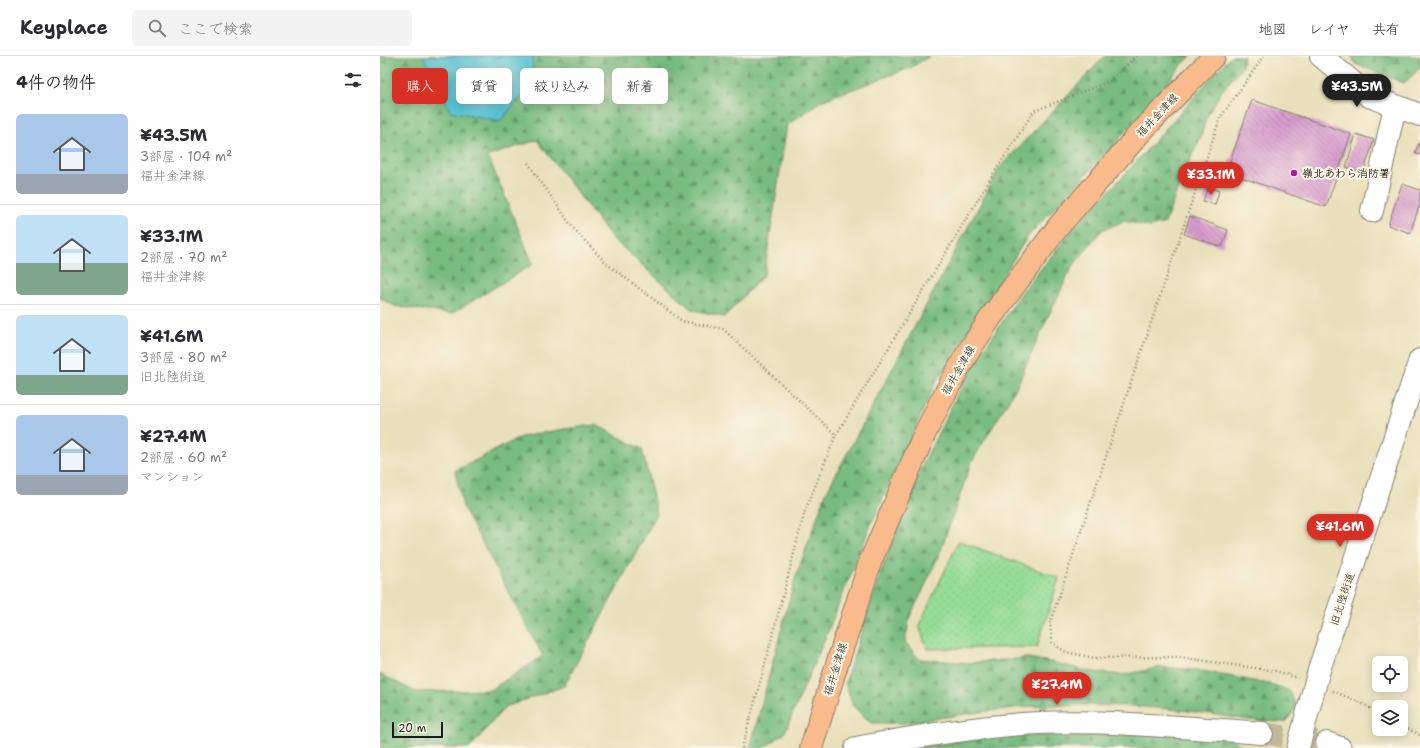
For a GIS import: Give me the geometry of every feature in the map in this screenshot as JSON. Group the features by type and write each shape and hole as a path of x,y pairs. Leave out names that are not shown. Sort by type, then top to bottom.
{"main road":[{"name":"福井金津線","path":"811,748 871,560 924,435 965,357 991,316 1058,227 1139,134 1214,56"}],"street":[{"path":"1321,56 1369,96 1420,115"},
{"path":"1372,211 1395,106"},
{"name":"旧北陸街道","path":"1298,748 1315,683 1420,360"},
{"path":"856,748 914,736 1039,723 1127,723 1262,733"}],"path":[{"path":"742,748 804,512 836,435 994,173 1034,111 1110,82 1136,56"},
{"path":"1264,56 1220,118 1050,623 1052,643 1066,652 1094,658 1177,657 1276,671 1315,683 1372,709"},
{"path":"528,163 573,228 606,263 682,321 723,329 836,435"},
{"path":"1408,729 1420,735"}],"green space":[{"path":"380,56 930,56 910,68 821,101 787,125 764,275 724,317 691,309 612,238 537,140 488,156 533,264 451,314 395,306 380,298"},
{"path":"1105,56 1191,56 1113,146 1028,236 936,382 872,522 824,641 784,734 763,748 750,748 794,582 826,493 1000,167"},
{"path":"1232,56 1244,56 1242,67 1221,92 1206,118 1201,137 1184,172 1165,223 1150,227 1125,221 1102,230 1072,267 1016,388 971,463 941,550 910,616 905,642 919,659 969,663 1027,658 1093,672 1124,675 1161,667 1197,670 1274,685 1290,691 1296,707 1286,722 1257,721 1189,711 1134,706 1086,705 1031,706 903,723 871,723 853,706 845,683 880,574 921,468 967,375 1020,295 1075,227"},
{"path":"1352,56 1420,56 1420,68 1404,83 1355,64"},
{"path":"596,425 642,449 657,514 564,686 505,707 470,748 380,748 380,674 416,692 490,690 543,656 463,507 455,471 521,437"},
{"path":"959,541 1059,578 1037,647 927,649 919,625"},
{"path":"1158,734 1227,737 1242,746 1249,748 914,748 997,736"}],"water":[{"path":"423,56 533,56 533,68 520,68 520,98 500,121 450,111 447,104 448,104 448,68 429,68"}],"building":[{"path":"1252,100 1351,134 1326,207 1226,172"},
{"path":"1356,134 1374,140 1363,173 1346,167"},
{"path":"1420,141 1420,155 1415,153"},
{"path":"1402,184 1420,190 1420,204 1410,233 1388,225"},
{"path":"1208,187 1219,191 1215,205 1203,201"},
{"path":"1190,216 1228,230 1222,247 1184,234"}],"tunnel":[{"path":"1262,733 1327,743"}],"place":[{"name":"嶺北あわら消防署","path":"1294,173"}]}
